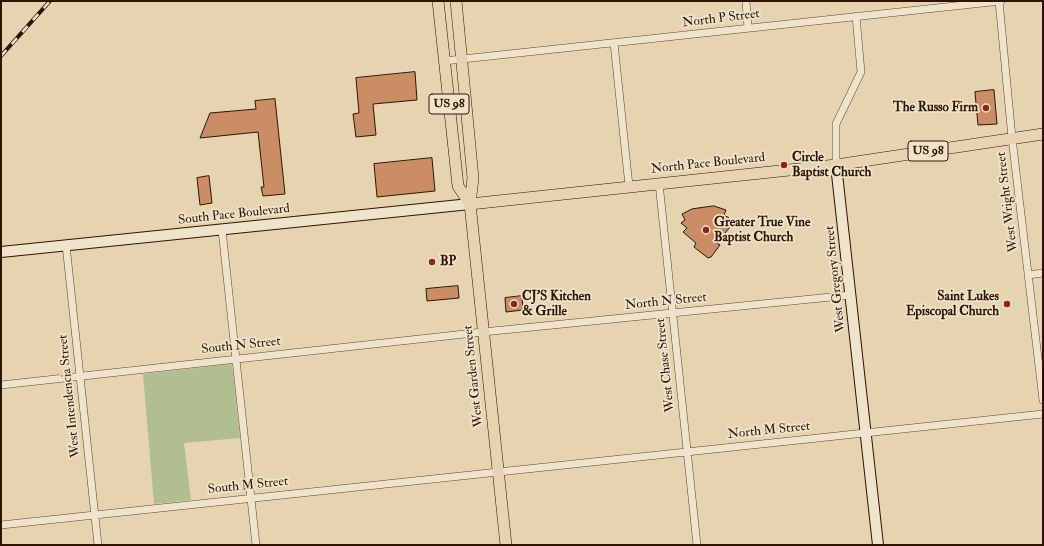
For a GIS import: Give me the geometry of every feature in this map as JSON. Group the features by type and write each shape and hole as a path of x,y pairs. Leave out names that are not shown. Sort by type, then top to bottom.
{"main road":[{"name":"US 98","path":"438,1 458,186 470,204"},
{"name":"US 98","path":"456,1 473,178 470,204"},
{"name":"North Pace Boulevard","path":"470,204 836,165 1043,134"},
{"name":"West Gregory Street","path":"836,165 878,545"},
{"name":"South Pace Boulevard","path":"1,252 66,244 222,230 470,204"},
{"name":"West Garden Street","path":"470,204 506,545"}],"street":[{"path":"746,1 748,28"},
{"name":"North P Street","path":"444,62 1000,1"},
{"name":"West Wright Street","path":"1000,1 1012,138 1043,400"},
{"name":"West Gregory Street","path":"836,165 836,124 861,72 856,16"},
{"path":"614,43 629,186"},
{"name":"West Chase Street","path":"659,183 698,545"},
{"path":"222,230 256,545"},
{"name":"West Intendencia Street","path":"66,244 98,545"},
{"path":"1028,275 1043,273"},
{"name":"North N Street","path":"483,332 851,295"},
{"name":"South N Street","path":"1,385 483,332"},
{"name":"North M Street","path":"498,471 1043,414"},
{"name":"South M Street","path":"1,525 498,471"}],"green space":[{"path":"232,364 240,438 184,443 191,500 154,504 143,374"}],"building":[{"path":"415,72 417,100 373,104 376,135 356,137 353,114 359,113 356,78"},
{"name":"The Russo Firm","path":"994,90 997,124 978,125 975,92"},
{"path":"275,99 285,194 263,196 261,187 264,187 258,132 200,138 210,113 256,109 255,101"},
{"path":"432,158 435,191 377,197 374,164"},
{"path":"209,176 212,203 200,205 197,178"},
{"name":"Greater True Vine Baptist Church","path":"714,206 726,210 724,215 729,218 724,224 730,227 717,243 720,245 711,257 708,258 694,247 696,243 683,232 687,228 681,223 685,220 682,214 692,209"},
{"path":"458,286 459,298 427,301 426,289"},
{"name":"CJ'S Kitchen & Grille","path":"522,296 523,310 506,312 505,298"}],"railway":[{"path":"1,56 50,1"}],"place":[{"name":"The Russo Firm","path":"986,108"},
{"name":"Circle Baptist Church","path":"784,165"},
{"name":"Greater True Vine Baptist Church","path":"706,230"},
{"name":"BP","path":"432,262"},
{"name":"CJ'S Kitchen & Grille","path":"514,304"},
{"name":"Saint Lukes Episcopal Church","path":"1007,304"}]}
